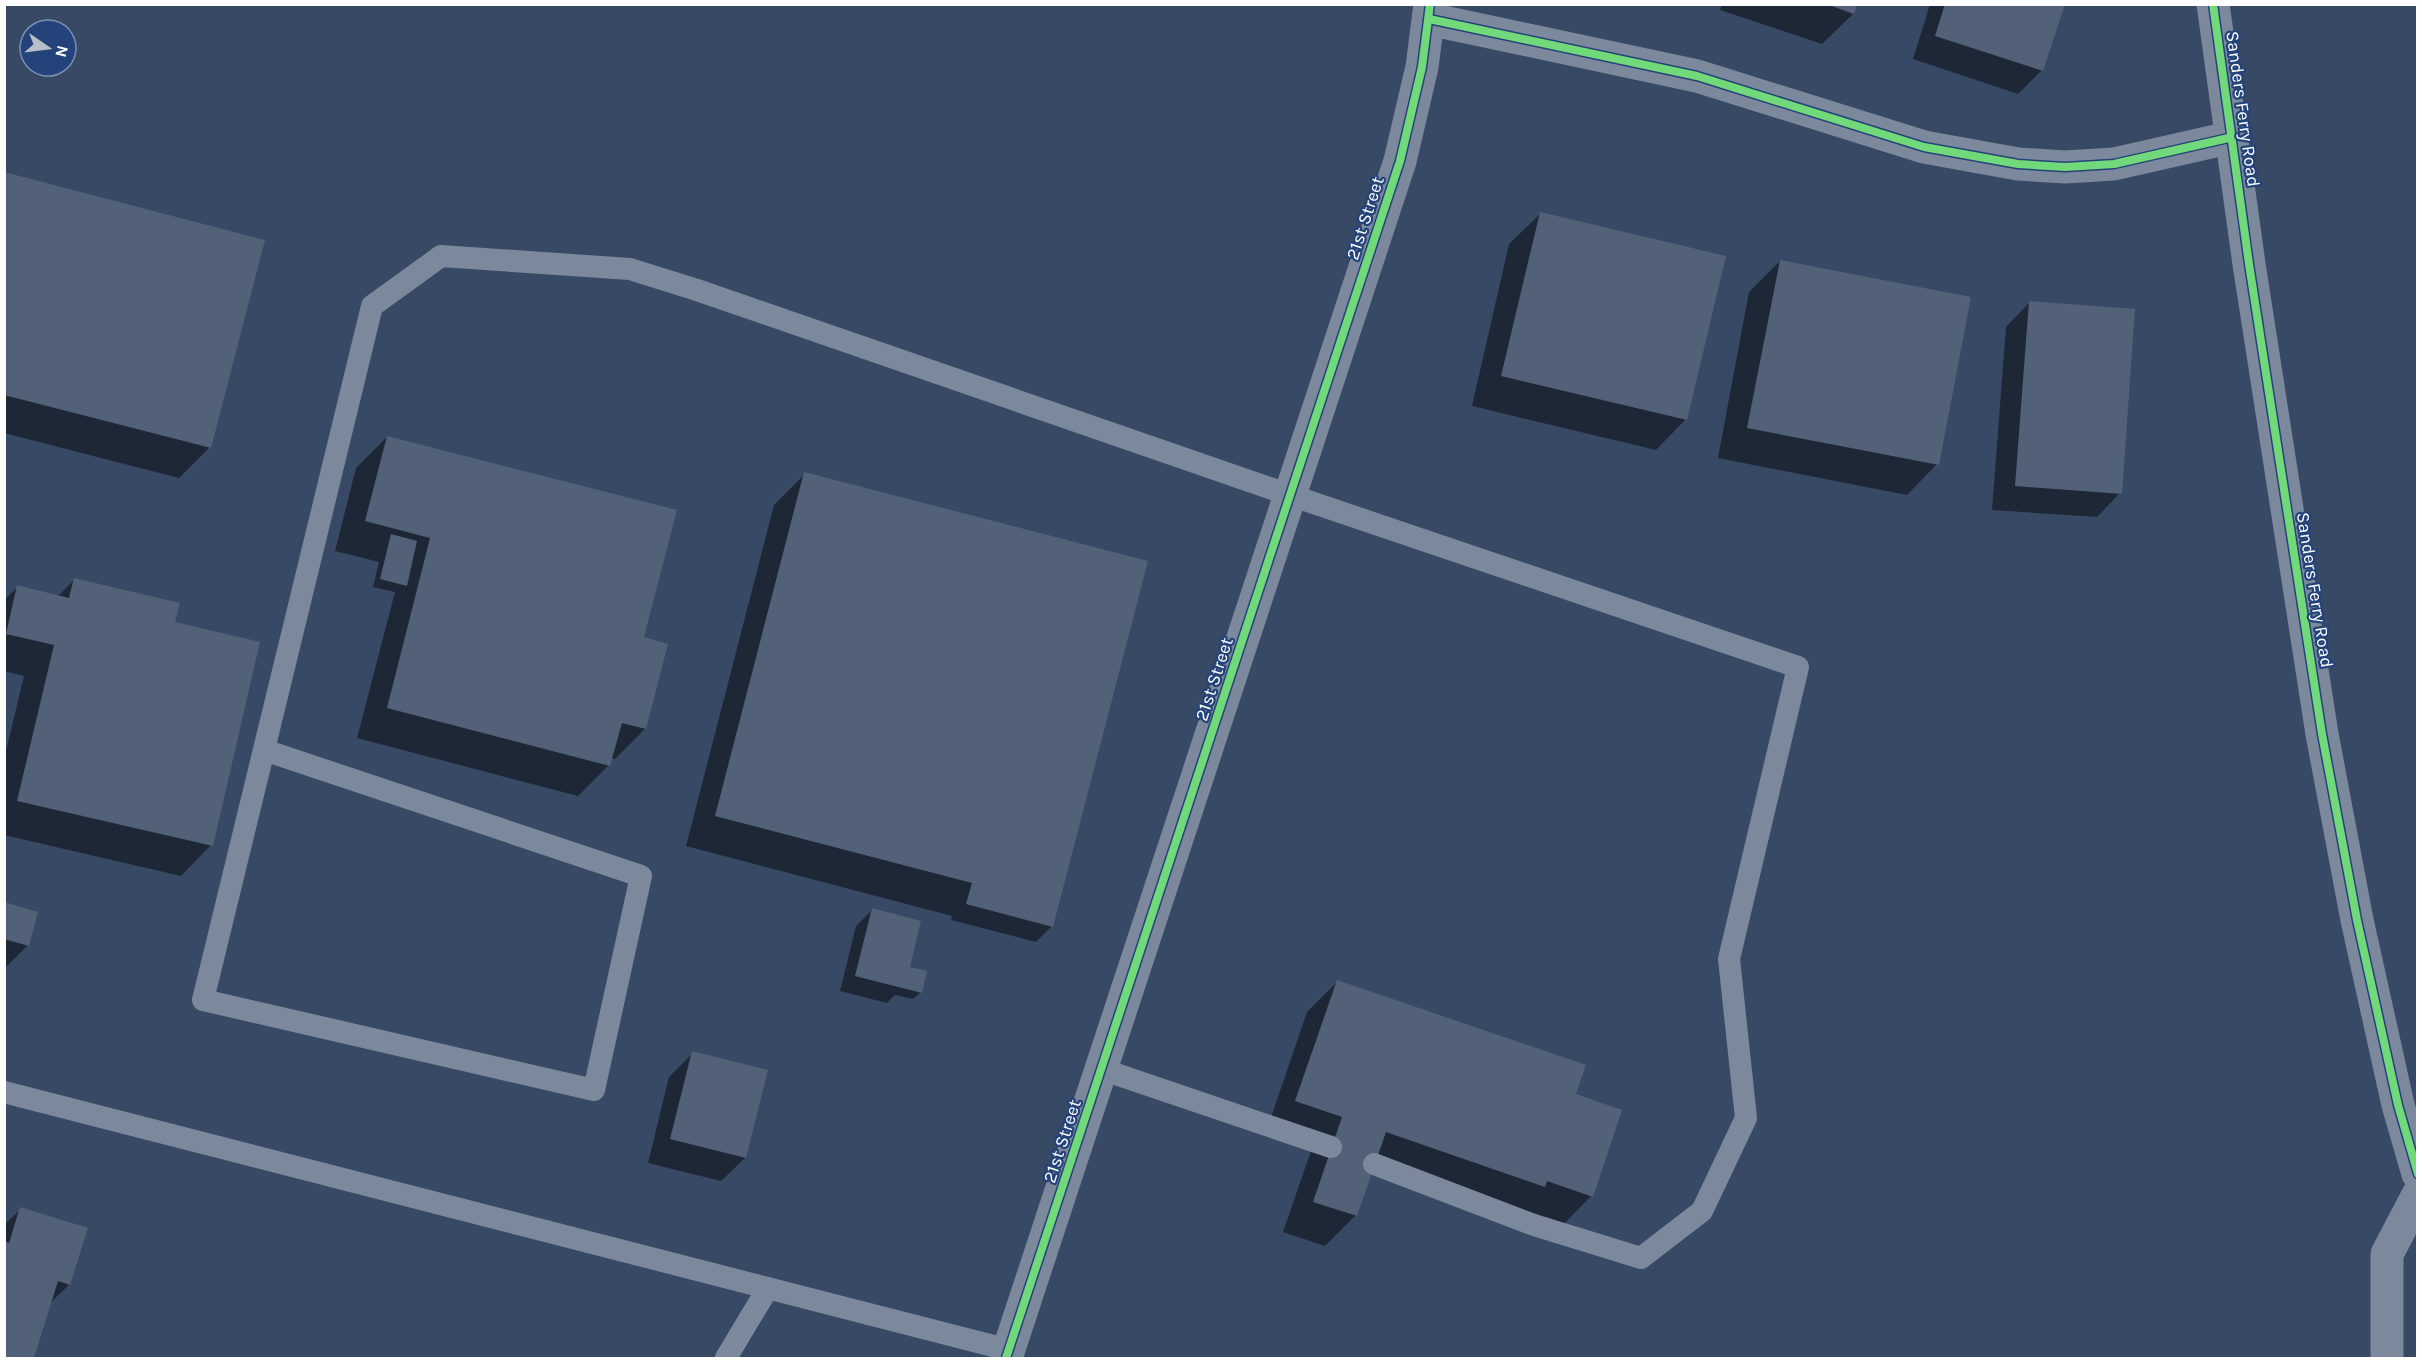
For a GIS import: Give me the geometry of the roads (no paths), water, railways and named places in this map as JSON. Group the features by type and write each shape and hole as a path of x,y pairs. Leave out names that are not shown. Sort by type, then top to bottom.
{"street":[{"name":"Sanders Ferry Road","path":"2213,4 2249,264 2322,734 2357,920 2398,1105 2418,1174"},
{"path":"1429,12 1697,76 1924,147 2018,164 2065,167 2114,164 2233,137"},
{"name":"21st Street","path":"1007,1354 1400,161 1422,67 1429,12"},
{"path":"2387,1359 2387,1254 2418,1195"}],"lane":[{"path":"264,750 642,876 594,1090 203,1000 372,306 441,256 630,269 708,293 1290,495 1798,667 1729,959 1746,1118 1702,1211 1641,1258 1534,1224 1374,1164"},
{"path":"1101,1069 1332,1147"},
{"path":"4,1092 768,1287 1007,1354"},
{"path":"726,1359 768,1287"}]}
